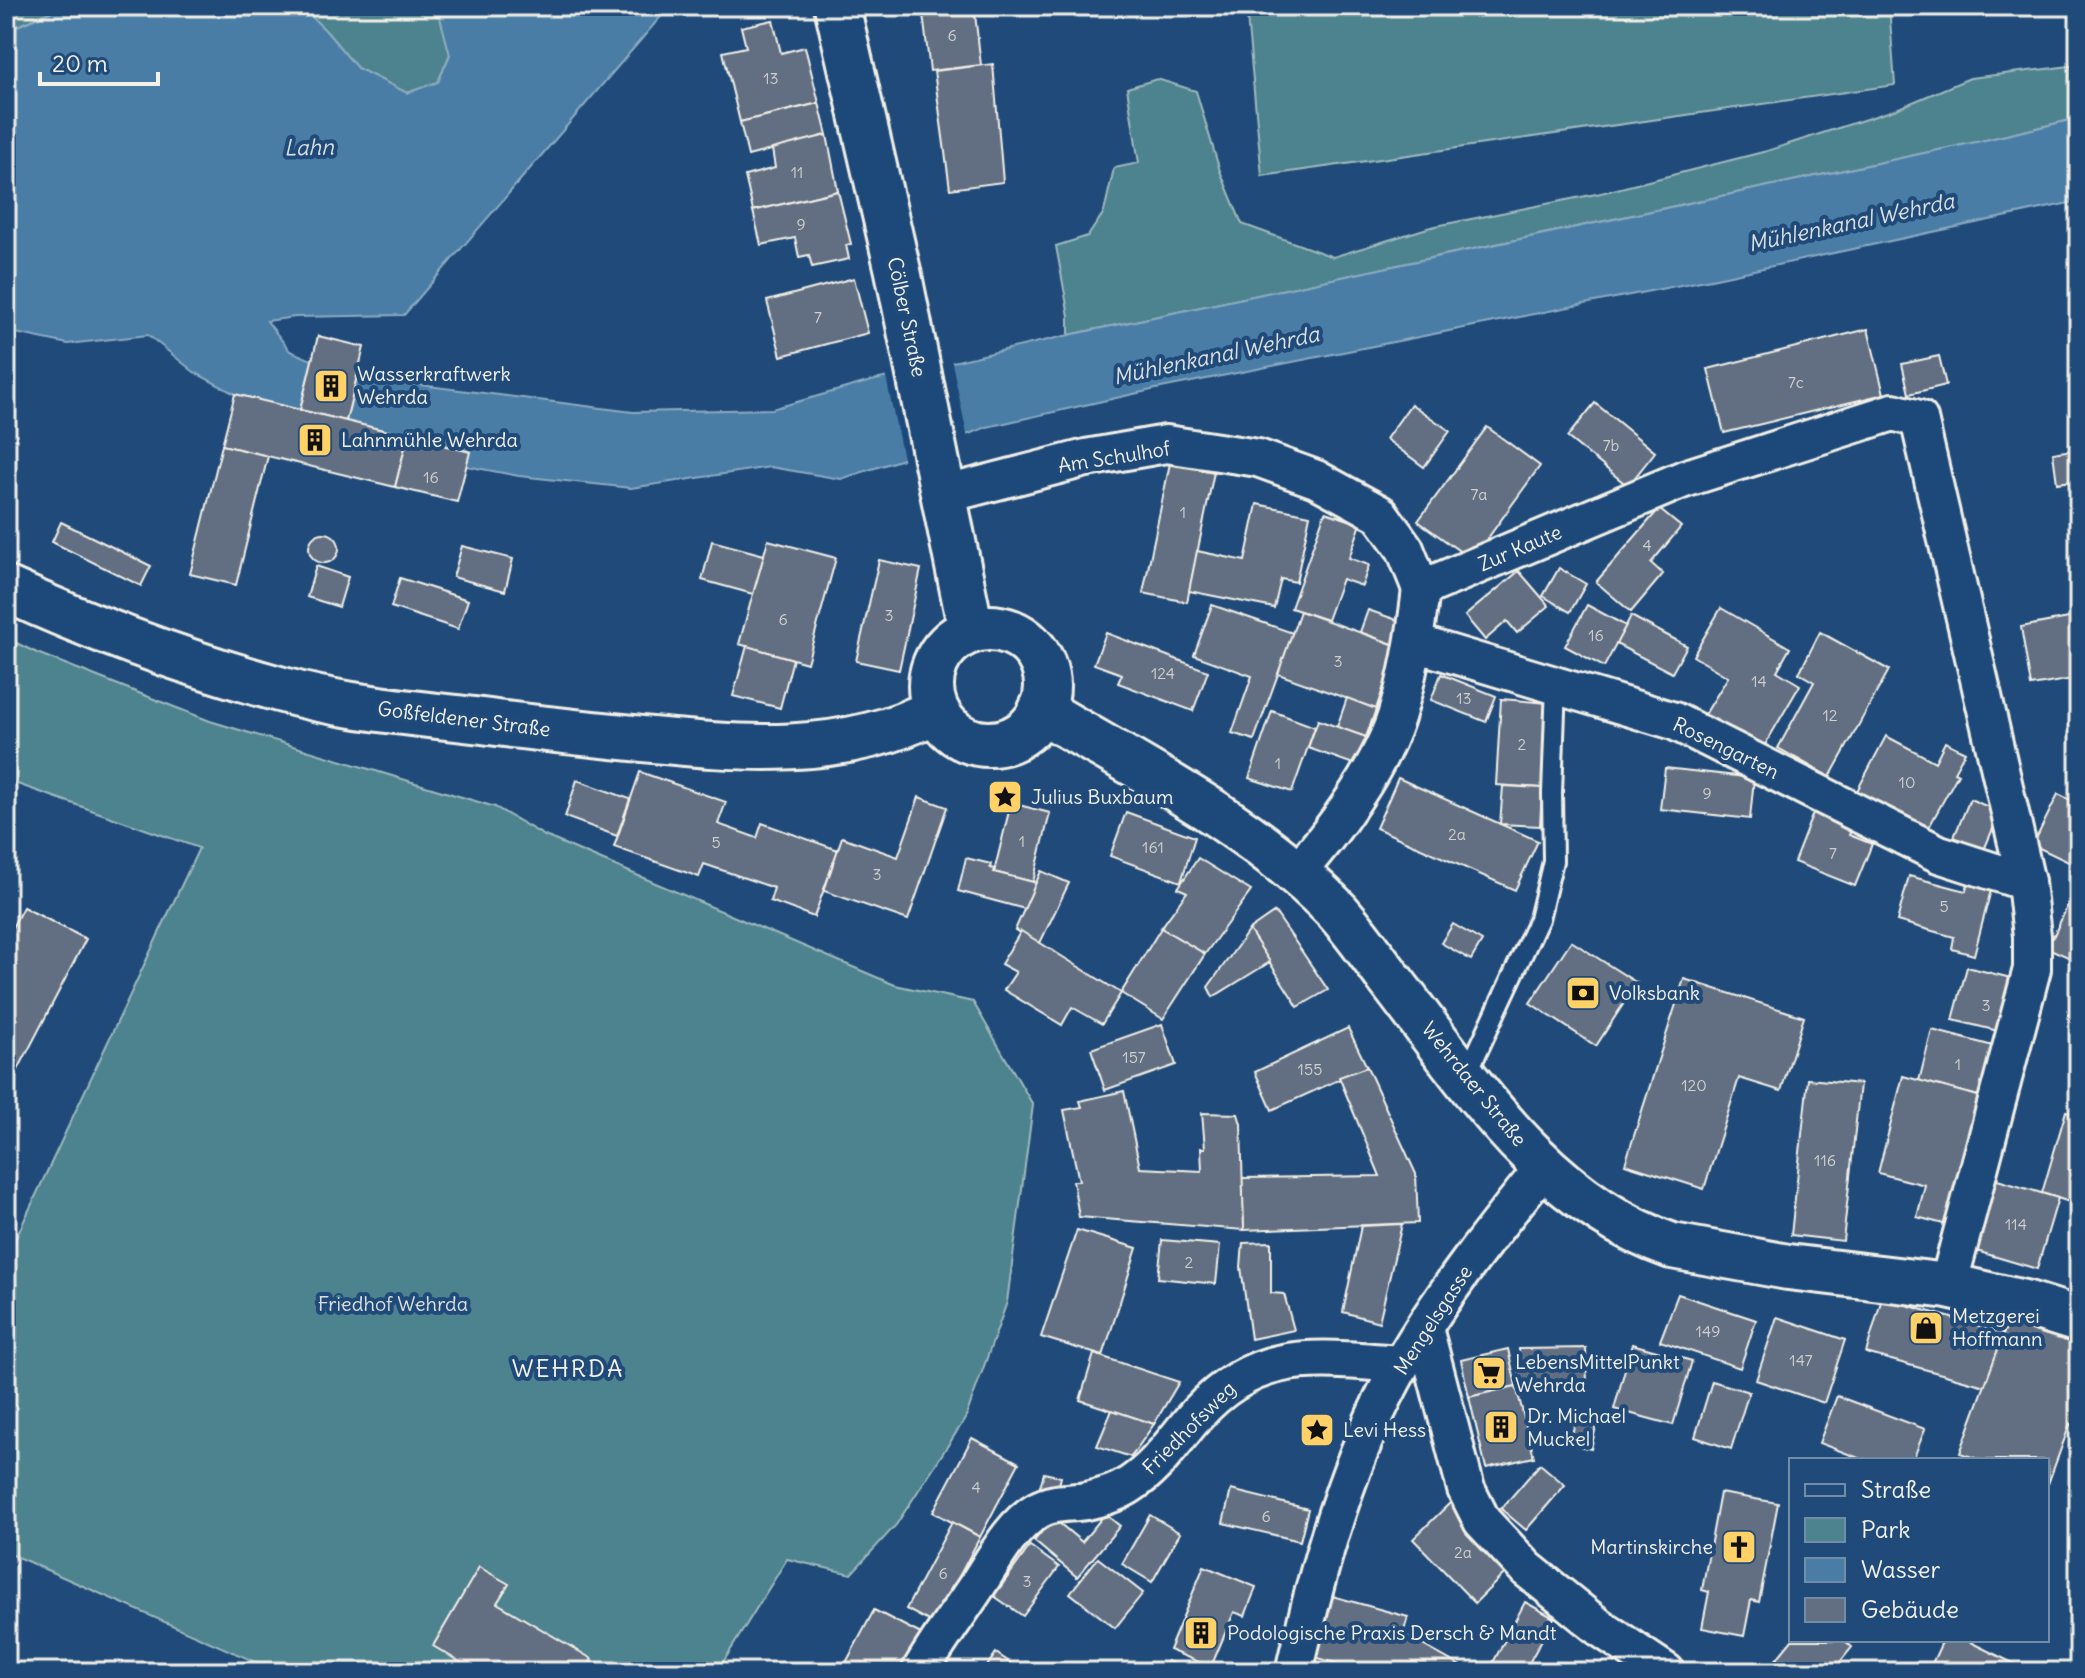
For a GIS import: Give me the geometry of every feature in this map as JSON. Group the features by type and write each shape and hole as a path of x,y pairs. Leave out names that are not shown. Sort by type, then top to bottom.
{"main road":[{"name":"Cölber Straße","path":"837,6 915,355 971,630"},
{"name":"Goßfeldener Straße","path":"6,589 118,636 197,663 281,690 357,706 701,745 782,748 842,742 894,727 936,710"},
{"path":"994,627 1010,631 1024,639 1038,654 1044,668 1047,691 1032,725 1019,736 992,744 978,743 960,737 944,724 936,710 931,685 936,661 957,637 971,630 994,627"},
{"name":"Wehrdaer Straße","path":"1041,710 1095,739 1213,812 1296,873 1337,911 1506,1129 1545,1166 1606,1214 1672,1246 1788,1267 1948,1286 2028,1304 2079,1320"}],"street":[{"name":"Zur Kaute","path":"1421,589 1684,479 1893,412 1919,419 2026,882"},
{"name":"Am Schulhof","path":"940,479 1166,444 1258,458 1316,479 1380,514 1405,549 1421,589"},
{"path":"1296,873 1314,854 1364,784 1395,720 1415,643 1421,589"},
{"name":"Rosengarten","path":"1415,643 1674,721 1939,854 2026,882"},
{"path":"1948,1286 2032,969 2026,882"},
{"name":"Mengelsgasse","path":"1294,1672 1309,1605 1350,1475 1401,1364 1489,1237 1545,1166"},
{"path":"1424,1328 1466,1489 1482,1521 1527,1569 1599,1627 1666,1672"},
{"name":"Friedhofsweg","path":"920,1672 1012,1533 1036,1511 1053,1503 1083,1502 1129,1486 1161,1460 1207,1403 1236,1379 1263,1367 1285,1362 1328,1360 1401,1364"}],"lane":[{"path":"1465,1078 1539,919 1553,861 1556,684"}],"green space":[{"path":"6,6 64,6 6,31"},
{"path":"305,6 437,6 450,54 438,82 407,93 357,68 304,10"},
{"path":"1246,6 1889,6 1895,85 1262,176"},
{"path":"2079,65 2079,118 1069,335 1069,316 1056,246 1088,236 1104,212 1114,168 1139,163 1127,88 1157,79 1196,91 1220,171 1242,224 1333,257 1431,227 1601,193 1767,151 1894,110 1970,78"},
{"name":"Friedhof Wehrda","path":"6,638 210,721 495,807 545,836 895,985 973,1002 1033,1105 1007,1302 965,1419 896,1525 851,1574 787,1559 717,1672 278,1672 6,1552 6,1259 199,848 6,780"}],"water":[{"name":"Lahn","path":"64,6 305,6 305,10 357,68 407,93 438,82 450,55 437,6 670,6 404,315 295,317 267,321 290,351 312,360 300,410 235,394 194,372 148,335 68,344 6,331 6,31"},
{"name":"Mühlenkanal Wehrda","path":"2079,118 2079,201 1716,278 1156,389 987,427 841,479 770,467 631,488 519,476 466,466 469,451 346,421 358,374 412,384 633,412 772,409 871,381 1069,335"}],"pier":[{"path":"951,358 968,439 904,463 885,373"}],"building":[{"path":"922,6 974,6 981,65 930,71"},
{"path":"773,20 781,53 805,47 819,103 740,122 723,52 746,47 741,27"},
{"path":"993,64 1003,182 950,189 934,71"},
{"path":"819,103 827,135 748,156 740,122"},
{"path":"827,135 838,191 753,211 745,176 775,168 772,149"},
{"path":"838,191 851,244 846,245 849,259 812,267 809,255 799,257 795,238 761,245 753,211"},
{"path":"854,278 868,333 781,356 767,301"},
{"path":"1868,329 1884,394 1724,433 1708,369"},
{"name":"Wasserkraftwerk Wehrda","path":"318,336 364,347 346,421 300,410"},
{"path":"1939,356 1946,385 1909,394 1902,364"},
{"name":"Lahnmühle Wehrda","path":"235,394 408,436 395,487 222,445"},
{"path":"1595,403 1655,452 1628,486 1567,437"},
{"path":"1411,404 1450,431 1424,467 1386,439"},
{"path":"1487,427 1540,466 1472,560 1418,521"},
{"path":"408,436 470,452 457,502 395,487"},
{"path":"222,445 268,456 236,585 190,574"},
{"path":"2079,449 2079,480 2057,483 2053,453"},
{"path":"1170,463 1214,472 1187,602 1143,593"},
{"path":"1257,504 1310,515 1296,582 1281,579 1274,608 1189,591 1197,551 1245,561"},
{"path":"1659,509 1681,527 1651,563 1663,574 1631,612 1596,582"},
{"path":"1325,512 1361,524 1349,558 1369,565 1362,586 1342,579 1327,620 1291,608"},
{"path":"61,522 151,566 141,586 52,542"},
{"path":"324,533 335,537 339,548 335,559 324,563 313,559 309,548 313,537"},
{"path":"768,540 836,558 807,663 739,644"},
{"path":"712,541 764,555 753,594 702,580"},
{"path":"462,546 513,559 505,591 453,577"},
{"path":"879,560 921,569 899,670 856,661"},
{"path":"316,566 348,577 339,607 307,597"},
{"path":"1559,568 1586,584 1570,612 1543,596"},
{"path":"1519,571 1549,606 1517,633 1507,621 1485,640 1465,616"},
{"path":"400,578 468,600 458,629 391,607"},
{"path":"1212,605 1293,633 1254,740 1232,733 1252,676 1194,655"},
{"path":"1587,605 1626,626 1604,667 1565,646"},
{"path":"1721,608 1790,648 1777,671 1800,685 1762,750 1704,716 1728,677 1693,656"},
{"path":"1368,610 1406,623 1398,646 1360,632"},
{"path":"1300,611 1398,646 1376,709 1278,674"},
{"path":"1631,616 1687,646 1672,673 1616,644"},
{"path":"2079,616 2079,678 2031,686 2021,627"},
{"path":"1820,632 1889,670 1830,777 1778,748 1814,682 1799,673"},
{"path":"1106,633 1208,671 1193,711 1118,683 1122,674 1094,664"},
{"path":"747,646 793,659 780,708 733,696"},
{"path":"1441,674 1496,696 1486,722 1431,700"},
{"path":"1347,698 1376,709 1366,737 1337,727"},
{"path":"1501,699 1549,703 1542,788 1496,785"},
{"path":"1272,711 1315,727 1292,792 1249,778"},
{"path":"1318,720 1366,737 1356,765 1308,748"},
{"path":"1886,736 1935,762 1945,742 1965,752 1954,772 1958,774 1928,829 1857,791"},
{"path":"1665,768 1754,778 1750,819 1660,809"},
{"path":"640,772 726,802 718,824 757,838 762,823 838,850 814,917 770,901 774,888 704,864 699,877 614,847"},
{"path":"1398,778 1538,841 1515,890 1376,828"},
{"path":"577,780 630,799 617,836 565,817"},
{"path":"1503,786 1542,788 1540,826 1500,824"},
{"path":"2058,794 2079,804 2079,867 2033,845"},
{"path":"919,797 947,807 908,920 824,891 842,837 898,857"},
{"path":"1970,799 2000,812 1984,850 1954,837"},
{"path":"1011,803 1050,813 1033,882 994,872"},
{"path":"1815,808 1854,823 1849,835 1872,844 1855,886 1794,862"},
{"path":"1126,812 1195,837 1181,882 1110,856"},
{"path":"966,858 991,864 994,872 1037,883 1025,909 958,891"},
{"path":"1198,858 1251,891 1205,954 1161,928 1187,892 1178,888"},
{"path":"1041,871 1069,883 1040,943 1015,930"},
{"path":"1909,876 1966,891 1969,880 1992,886 1974,955 1952,949 1954,937 1897,921"},
{"path":"2073,894 2079,896 2079,962 2048,948"},
{"path":"23,907 86,939 18,1070 6,1064 6,939"},
{"path":"1275,912 1328,990 1298,1007 1249,930"},
{"path":"1453,924 1482,941 1471,960 1441,943"},
{"path":"1161,928 1205,954 1163,1019 1121,993"},
{"path":"1249,930 1270,962 1213,997 1208,987"},
{"path":"1021,931 1121,993 1102,1024 1072,1007 1062,1025 1004,990 1016,972 1001,964"},
{"name":"Volksbank","path":"1571,941 1637,983 1596,1046 1530,1003"},
{"path":"1967,967 2011,978 1998,1031 1953,1020"},
{"path":"1684,979 1804,1017 1781,1091 1739,1078 1704,1189 1625,1164"},
{"path":"1162,1024 1176,1065 1105,1090 1091,1049"},
{"path":"1348,1028 1367,1067 1272,1110 1255,1072"},
{"path":"1932,1030 1997,1047 1983,1097 1919,1081"},
{"path":"1367,1067 1416,1174 1418,1223 1244,1230 1242,1178 1380,1176 1339,1077"},
{"path":"1903,1076 1989,1099 1955,1227 1917,1217 1925,1185 1878,1173"},
{"path":"1808,1079 1860,1084 1843,1241 1791,1235"},
{"path":"1124,1091 1140,1168 1202,1171 1201,1148 1205,1148 1202,1113 1238,1114 1241,1124 1244,1230 1079,1217 1073,1181 1079,1181 1064,1110 1082,1107 1080,1101"},
{"path":"2066,1111 2079,1115 2079,1205 2042,1193"},
{"path":"1994,1179 2058,1198 2037,1269 1973,1250"},
{"path":"1402,1224 1379,1322 1343,1312 1361,1226"},
{"path":"1077,1230 1137,1248 1103,1356 1041,1337"},
{"path":"1162,1240 1220,1245 1216,1284 1158,1278"},
{"path":"1271,1242 1271,1293 1284,1294 1294,1330 1251,1339 1241,1267 1243,1243"},
{"path":"1678,1294 1756,1320 1740,1368 1660,1341"},
{"path":"1882,1298 2004,1333 1985,1386 1866,1353"},
{"path":"2012,1311 2079,1336 2079,1428 2070,1424 2049,1481 2049,1458 1975,1458 1960,1453"},
{"path":"1777,1317 1845,1340 1824,1403 1756,1380"},
{"path":"1632,1344 1692,1361 1673,1425 1614,1409"},
{"path":"1586,1348 1587,1385 1520,1386 1519,1349"},
{"name":"LebensMittelPunkt Wehrda","path":"1508,1349 1516,1386 1469,1397 1461,1360"},
{"path":"1094,1354 1179,1382 1154,1424 1080,1400"},
{"path":"1712,1381 1749,1392 1731,1449 1695,1437"},
{"name":"Dr. Michael Muckel","path":"1516,1386 1534,1457 1486,1468 1469,1397"},
{"path":"1837,1396 1925,1429 1914,1458 1859,1458 1819,1443"},
{"path":"1112,1410 1154,1424 1131,1457 1097,1446"},
{"path":"1576,1417 1597,1422 1591,1449 1570,1444"},
{"path":"972,1438 1019,1463 980,1537 933,1512"},
{"path":"1540,1464 1565,1485 1526,1530 1501,1509"},
{"path":"1044,1473 1061,1477 1056,1497 1038,1493"},
{"path":"1231,1490 1308,1509 1300,1541 1223,1523"},
{"name":"Martinskirche","path":"1720,1493 1778,1503 1759,1602 1751,1600 1744,1636 1702,1628 1709,1592 1702,1590"},
{"path":"1451,1502 1512,1566 1475,1603 1413,1539"},
{"path":"1105,1514 1120,1526 1077,1577 1034,1541 1053,1518 1082,1542"},
{"path":"1150,1515 1180,1533 1152,1582 1122,1564"},
{"path":"952,1522 980,1537 934,1624 906,1609"},
{"path":"1030,1546 1059,1567 1023,1616 994,1596"},
{"path":"1098,1558 1143,1593 1115,1628 1070,1593"},
{"name":"Podologische Praxis Dersch & Mandt","path":"1204,1566 1256,1587 1245,1616 1234,1612 1211,1667 1169,1650"},
{"path":"479,1567 509,1584 497,1603 592,1659 585,1672 477,1672 433,1646"},
{"path":"1325,1594 1408,1617 1403,1634 1471,1672 1366,1672 1308,1655"},
{"path":"1525,1602 1554,1618 1524,1672 1488,1672"},
{"path":"874,1610 923,1635 903,1672 841,1672"},
{"path":"1790,1642 1846,1642 1852,1647 1832,1672 1766,1672"},
{"path":"1942,1642 1970,1642 2031,1672 1928,1672"},
{"path":"996,1653 1024,1672 983,1672"},
{"path":"1167,1661 1193,1672 1162,1672"}],"place":[{"name":"Wasserkraftwerk Wehrda","path":"331,386"},
{"name":"Lahnmühle Wehrda","path":"315,440"},
{"name":"Julius Buxbaum","path":"1005,797"},
{"name":"Volksbank","path":"1583,993"},
{"name":"Metzgerei Hoffmann","path":"1926,1328"},
{"name":"LebensMittelPunkt Wehrda","path":"1489,1373"},
{"name":"Dr. Michael Muckel","path":"1501,1427"},
{"name":"Levi Hess","path":"1317,1430"},
{"name":"Martinskirche","path":"1739,1547"},
{"name":"Podologische Praxis Dersch & Mandt","path":"1201,1633"}],"district":[{"name":"WEHRDA","path":"568,1369"}]}
